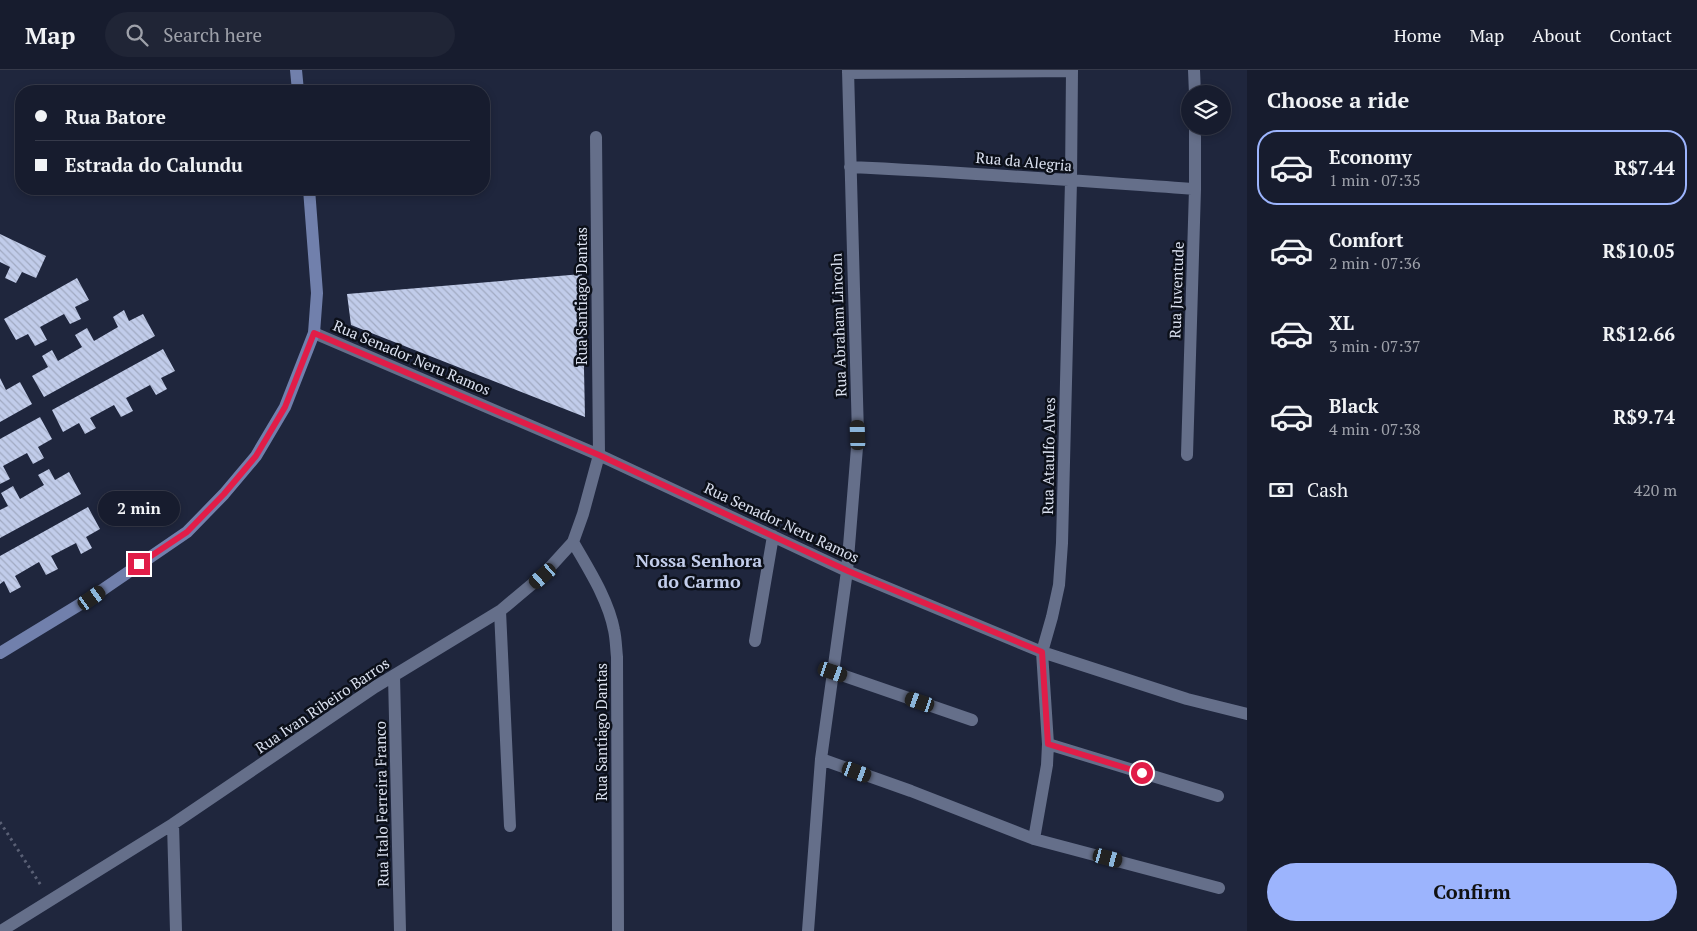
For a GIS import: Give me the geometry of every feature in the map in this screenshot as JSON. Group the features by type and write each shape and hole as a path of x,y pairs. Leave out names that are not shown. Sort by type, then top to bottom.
{"street":[{"path":"296,70 297,85"},
{"path":"848,71 1072,70"},
{"name":"Rua Ataulfo Alves","path":"1034,839 1047,765 1048,744 1042,652 1059,585 1062,543 1072,70"},
{"path":"1194,70 1194,85"},
{"name":"Rua Abraham Lincoln","path":"808,931 821,759 848,571 858,435 848,71"},
{"name":"Rua Juventude","path":"1187,455 1195,135"},
{"name":"Rua Santiago Dantas","path":"596,136 599,455"},
{"name":"Rua da Alegria","path":"850,167 963,172 1195,189"},
{"path":"0,653 92,598 187,532 224,494 256,456 285,407 314,333 317,293 309,195"},
{"name":"Rua Senador Neru Ramos","path":"314,333 599,455 848,571 1042,652 1187,699 1247,714"},
{"name":"Rua Ivan Ribeiro Barros","path":"1,931 173,824 394,676 500,611 543,576 573,542 583,514 599,455"},
{"path":"755,641 773,536"},
{"name":"Rua Santiago Dantas","path":"573,542 607,606 614,630 617,657 618,931"},
{"path":"500,611 510,826"},
{"path":"833,672 972,720"},
{"name":"Rua Italo Ferreira Franco","path":"394,676 400,931"},
{"path":"1048,744 1218,796"},
{"path":"821,759 911,791 1034,839 1219,888"},
{"path":"173,824 176,931"}],"path":[{"path":"0,822 51,900"}],"building":[{"path":"0,234 46,256 36,278 22,272 16,283 5,278 10,267 0,262"},
{"path":"582,274 585,417 351,325 347,294"},
{"path":"77,278 89,300 75,307 81,319 70,324 64,314 40,327 47,340 35,346 28,334 16,340 4,319"},
{"path":"124,310 129,321 143,314 155,336 44,397 32,376 48,367 42,356 52,350 58,361 82,347 75,335 87,328 94,341 118,327 113,317"},
{"path":"163,349 175,371 161,378 167,389 156,395 150,385 126,398 133,411 121,417 114,405 90,418 96,428 85,434 79,423 63,432 52,410"},
{"path":"0,378 6,390 20,382 32,404 0,422"},
{"path":"40,417 52,439 38,447 44,458 33,464 27,453 3,466 10,479 0,484 0,439"},
{"path":"49,469 55,480 69,472 81,494 0,538 0,510 8,506 1,493 13,486 20,499 44,485 38,475"},
{"path":"88,507 100,529 86,537 92,548 81,554 76,543 51,556 58,569 46,575 39,562 15,576 21,587 10,593 4,581 0,584 0,556"}],"district":[{"name":"Nossa Senhora do Carmo","path":"699,570"}],"route":[{"path":"139,564 187,532 224,494 256,456 285,407 314,333 599,455 848,571 1042,652 1048,744 1142,773"}]}
